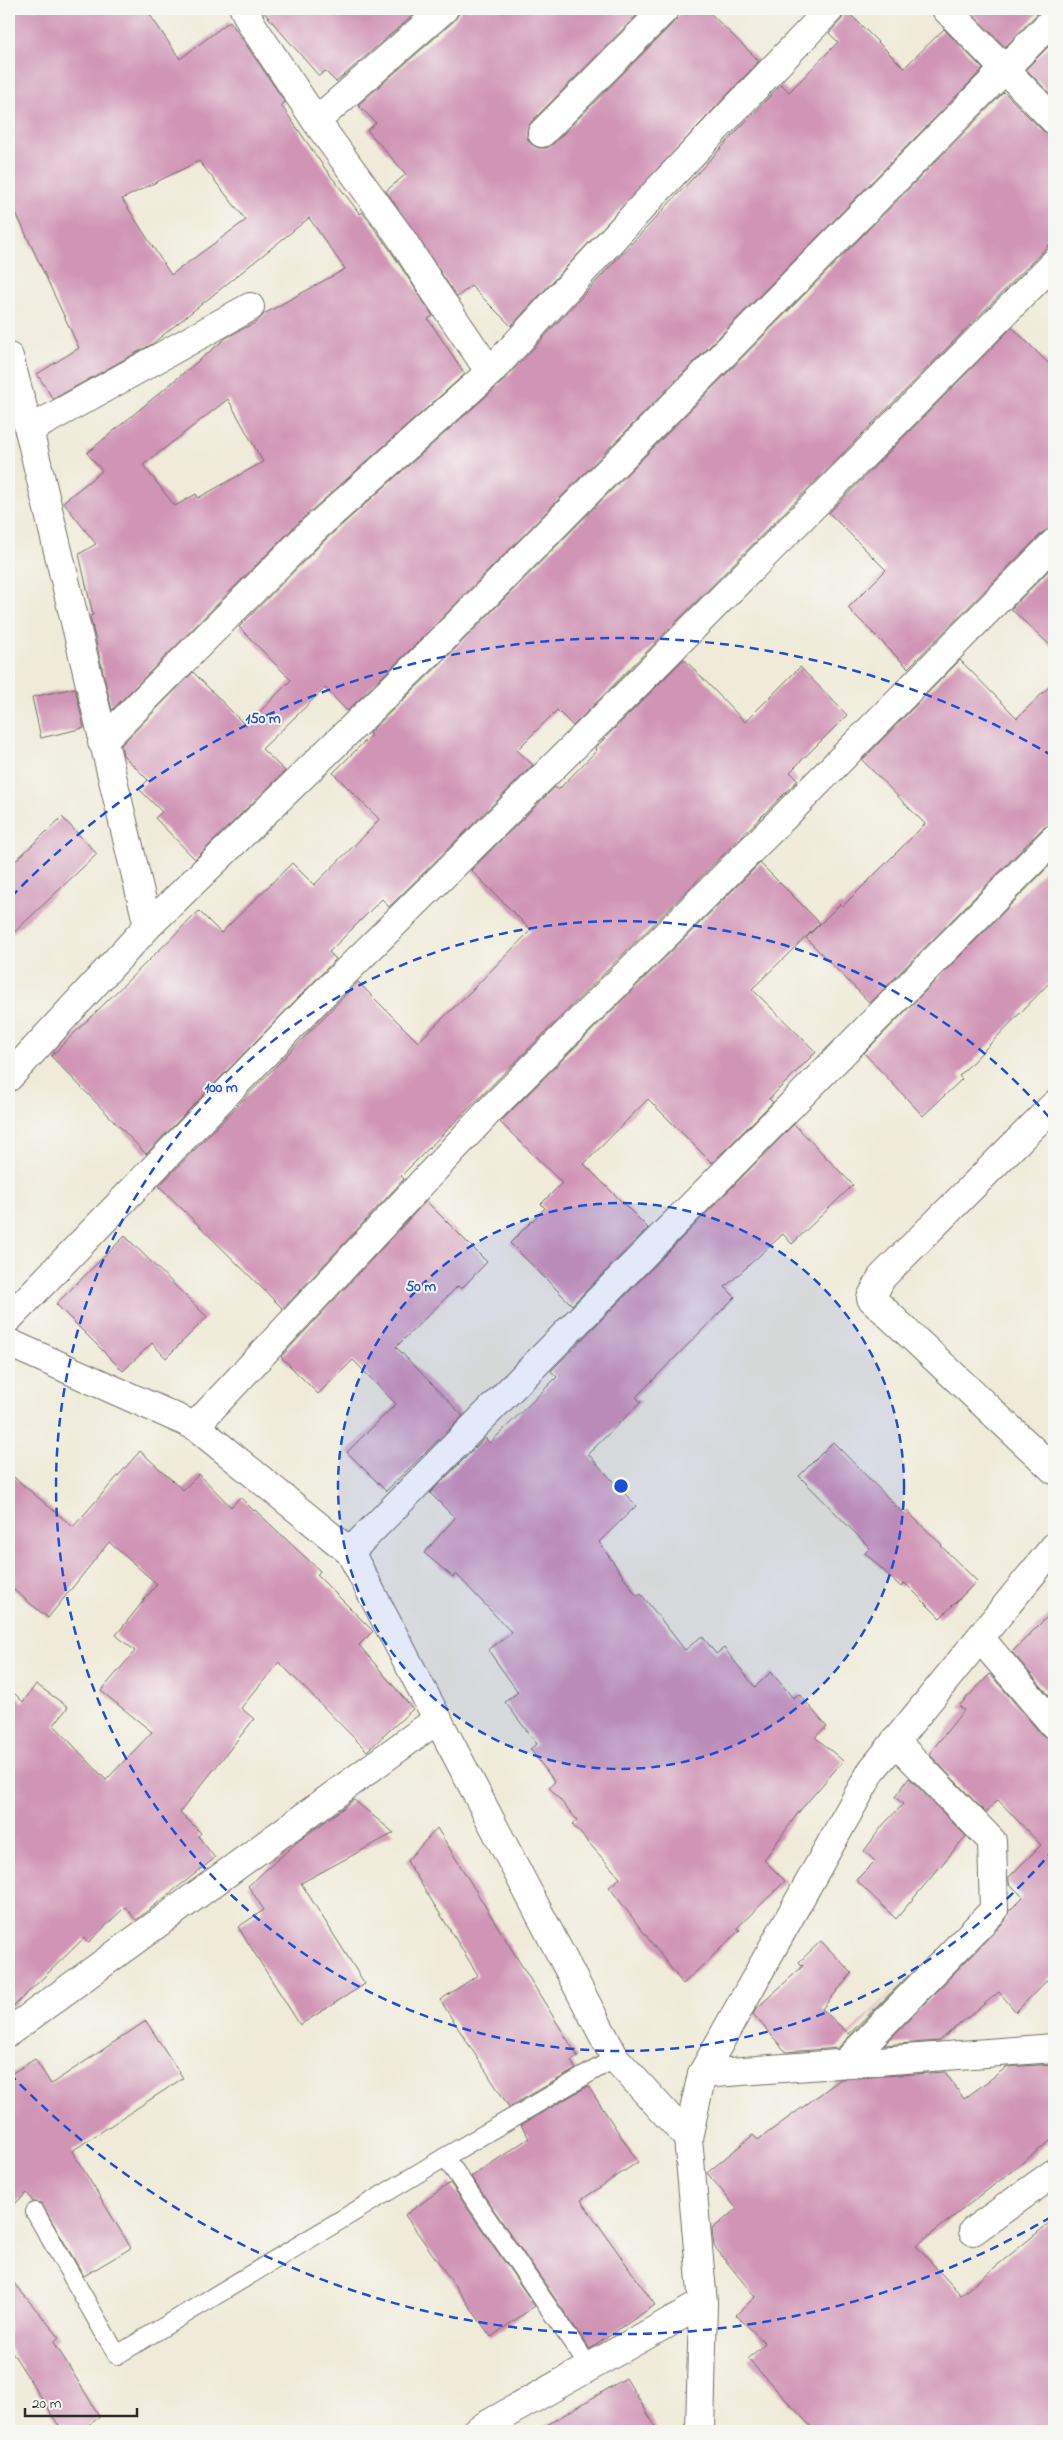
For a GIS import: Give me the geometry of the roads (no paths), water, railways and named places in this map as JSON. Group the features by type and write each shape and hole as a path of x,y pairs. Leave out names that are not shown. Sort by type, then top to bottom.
{"street":[{"path":"244,9 252,25 316,121 396,231 490,372"},
{"path":"316,121 444,9"},
{"path":"542,132 665,9"},
{"path":"102,742 314,530 490,372 654,194 830,9"},
{"path":"946,9 1006,68 1054,120"},
{"path":"9,1077 148,926 431,651 1054,19"},
{"path":"9,1318 312,1005 630,691 1054,263"},
{"path":"29,430 250,307"},
{"path":"9,357 29,430 102,742 148,926"},
{"path":"195,1426 489,1111 775,826 1054,542"},
{"path":"350,1552 1054,839"},
{"path":"1054,1105 882,1278 871,1298 1054,1470"},
{"path":"9,1343 195,1426 350,1552 615,2058 688,2138"},
{"path":"700,2431 703,2303 688,2138 702,2074 872,1770 1054,1547"},
{"path":"980,1638 1054,1725"},
{"path":"9,2032 438,1719"},
{"path":"846,2062 994,1910 992,1841 895,1741"},
{"path":"702,2074 1054,2048"},
{"path":"973,2231 1054,2173"},
{"path":"476,2431 703,2303"}],"lane":[{"path":"35,2212 117,2355 445,2156 615,2058"},
{"path":"445,2156 590,2368"}]}
